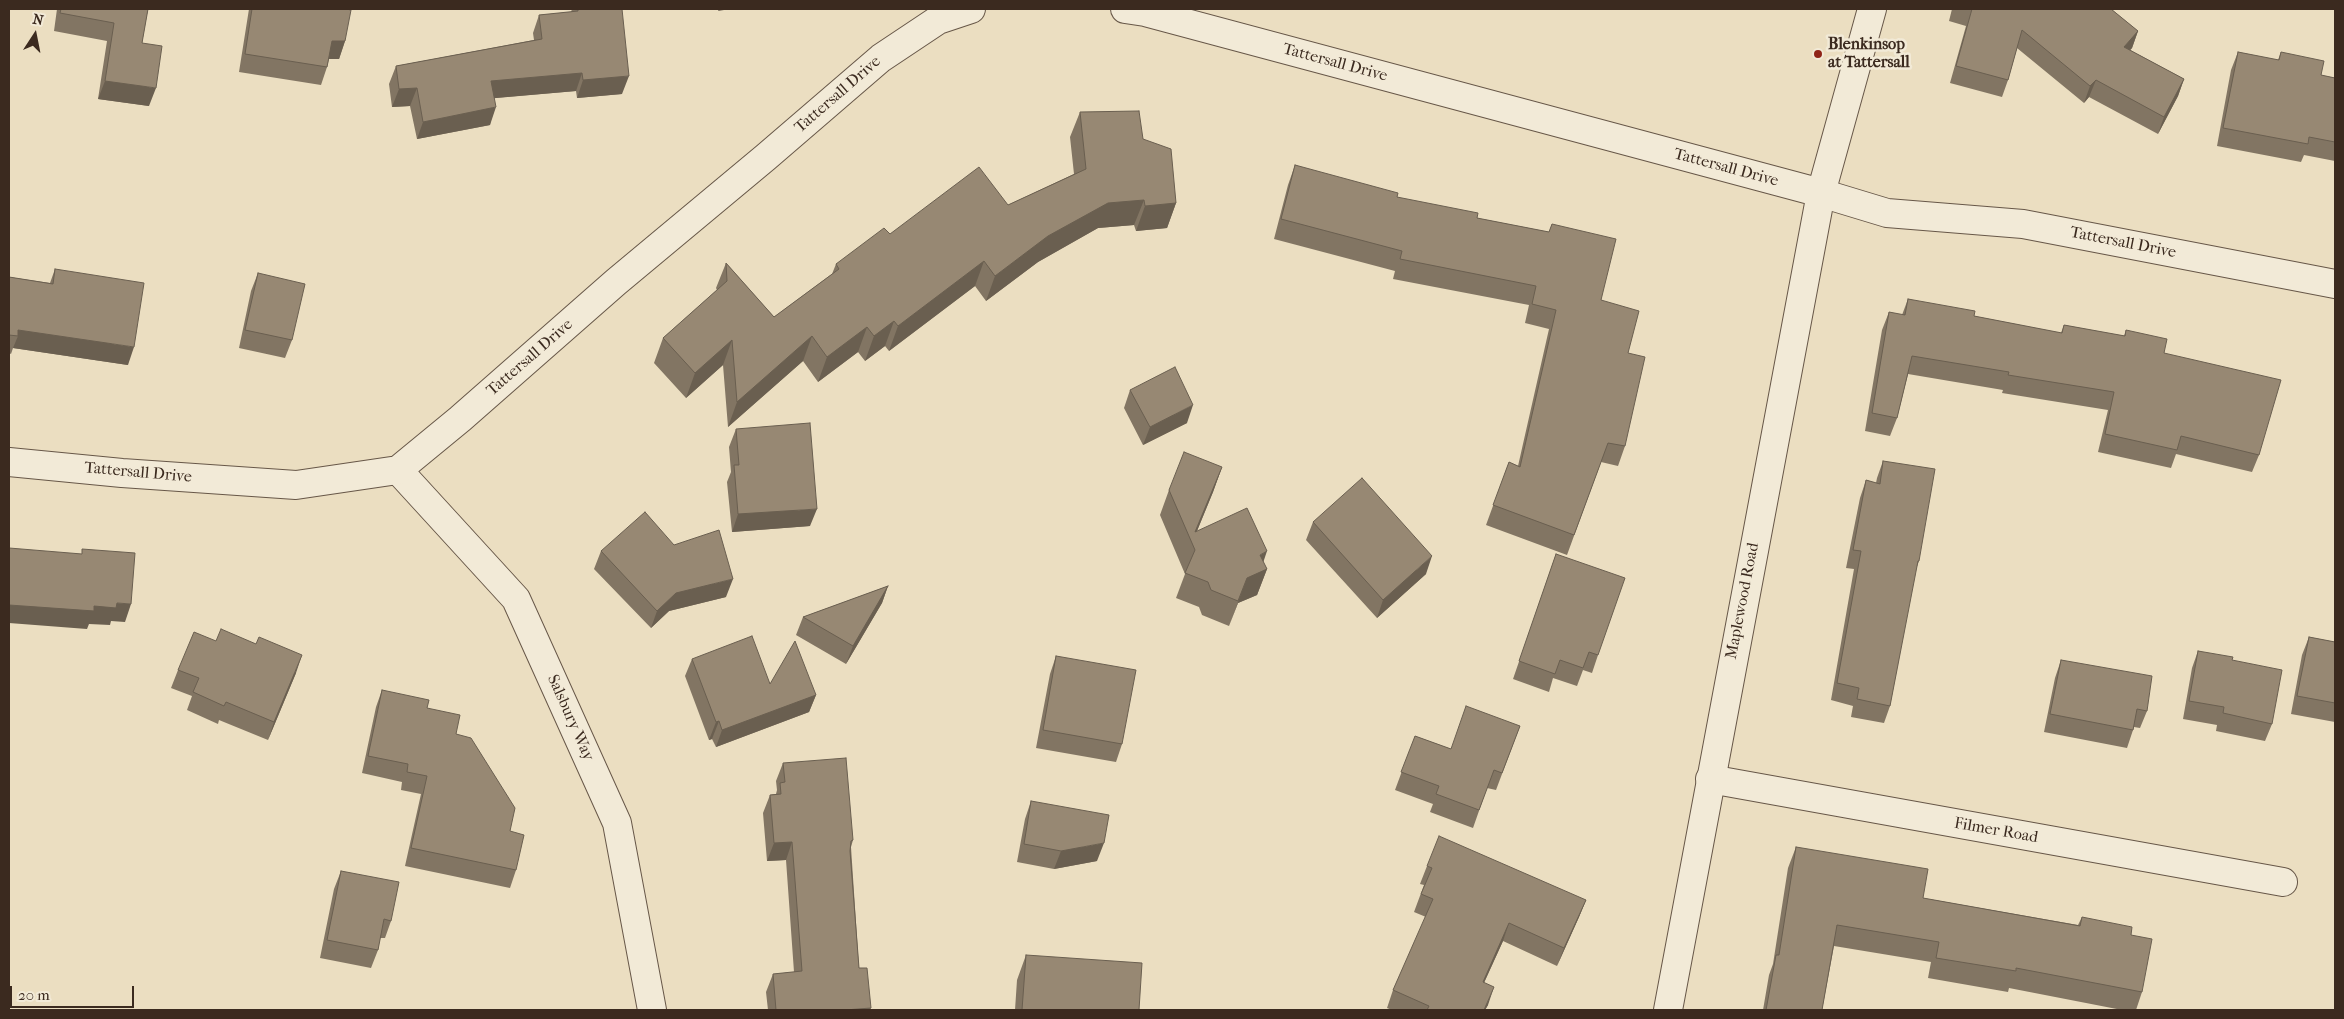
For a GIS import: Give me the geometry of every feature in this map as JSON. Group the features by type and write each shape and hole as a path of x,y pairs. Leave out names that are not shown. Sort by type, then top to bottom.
{"street":[{"name":"Tattersall Drive","path":"9,462 122,473 296,485 398,470 460,419 616,282 881,58 938,20 971,9"},
{"name":"Tattersall Drive","path":"1126,9 1154,14 1821,193 1887,213 2023,224 2335,284"},
{"name":"Maplewood Road","path":"1668,1010 1821,193 1872,9"},
{"name":"Salsbury Way","path":"398,470 516,599 617,823 652,1010"},
{"name":"Filmer Road","path":"1710,779 2283,882"}],"building":[{"path":"61,9 148,9 142,43 162,46 156,88 105,81 114,23 60,13"},
{"path":"252,9 351,10 345,41 332,41 327,67 245,54"},
{"path":"578,9 622,9 629,76 583,80 582,73 491,81 496,107 423,122 417,88 399,89 396,66 542,39 539,15 578,11"},
{"path":"1972,9 2111,9 2138,31 2124,47 2184,79 2164,117 2096,80 2090,86 2022,30 2008,80 1956,66"},
{"path":"2238,52 2279,60 2281,52 2324,61 2321,75 2335,78 2335,142 2309,137 2308,144 2223,128"},
{"path":"1139,111 1143,139 1171,149 1176,203 1145,206 1144,200 1108,203 1048,236 995,276 984,261 898,326 894,321 874,336 867,327 827,357 812,336 737,402 732,340 695,373 663,338 727,281 726,263 774,317 839,269 836,264 884,228 890,234 979,167 1008,205 1086,169 1080,112"},
{"path":"1295,165 1398,193 1397,197 1478,213 1477,218 1549,232 1552,224 1616,239 1601,300 1639,311 1628,353 1645,357 1625,446 1608,443 1574,535 1493,505 1509,462 1520,467 1556,310 1532,304 1536,286 1400,259 1402,251 1281,219"},
{"path":"55,269 144,283 134,347 18,330 18,336 9,335 9,277 53,284"},
{"path":"258,273 305,284 292,340 245,330"},
{"path":"1908,299 1975,311 1974,316 2062,333 2064,325 2125,336 2126,330 2167,339 2164,353 2281,380 2259,455 2181,436 2177,450 2105,434 2114,392 2008,375 2009,372 1912,356 1897,418 1872,413 1889,312 1905,315"},
{"path":"1175,367 1193,405 1150,427 1130,390"},
{"path":"810,423 817,509 738,514 734,465 739,465 736,429"},
{"path":"1184,452 1222,467 1195,532 1247,508 1267,551 1260,555 1267,569 1247,578 1238,601 1211,590 1208,582 1185,573 1195,550 1169,490"},
{"path":"1883,461 1935,469 1890,706 1857,699 1859,688 1837,683 1861,551 1853,550 1866,480 1880,484"},
{"path":"1362,478 1432,556 1383,600 1313,522"},
{"path":"645,512 674,545 719,530 733,579 676,593 657,611 601,551"},
{"path":"9,548 82,554 82,549 135,553 131,604 117,603 116,608 94,606 94,611 9,605"},
{"path":"1556,554 1625,578 1598,655 1589,652 1583,668 1560,660 1555,674 1519,661"},
{"path":"888,586 853,646 803,617"},
{"path":"221,629 256,644 259,637 302,655 274,722 226,702 224,706 193,692 199,678 178,670 194,632 216,641"},
{"path":"752,636 770,684 795,641 816,695 722,730 719,721 716,722 692,659"},
{"path":"2309,637 2335,642 2335,703 2297,696"},
{"path":"2198,651 2233,657 2232,660 2282,670 2272,724 2223,713 2224,707 2189,701"},
{"path":"1056,656 1136,670 1122,744 1043,730"},
{"path":"2061,660 2152,676 2147,711 2137,709 2133,730 2050,714"},
{"path":"382,690 429,700 427,708 460,715 456,734 471,738 515,808 510,831 524,835 516,870 411,848 427,776 407,772 408,764 368,756"},
{"path":"1466,706 1520,726 1502,773 1494,770 1479,810 1436,794 1439,786 1401,772 1415,736 1451,749"},
{"path":"846,758 853,840 851,841 850,851 859,968 867,968 871,1008 776,1010 773,974 802,971 792,842 774,843 770,795 781,794 780,783 785,782 783,763"},
{"path":"1031,801 1109,815 1104,843 1061,851 1024,844"},
{"path":"1439,836 1586,900 1564,948 1509,923 1483,982 1494,987 1484,1010 1427,1010 1429,1006 1393,990 1433,899 1421,894 1432,868 1427,866"},
{"path":"1796,847 1928,869 1923,898 2080,926 2082,917 2132,927 2131,935 2152,939 2142,992 2016,968 2016,971 1936,958 1939,942 1837,925 1822,1010 1766,1010 1776,955 1779,955"},
{"path":"341,871 399,882 391,921 384,919 378,950 327,940"},
{"path":"1026,955 1142,963 1139,1010 1022,1010"}],"place":[{"name":"Blenkinsop at Tattersall","path":"1818,54"}]}
